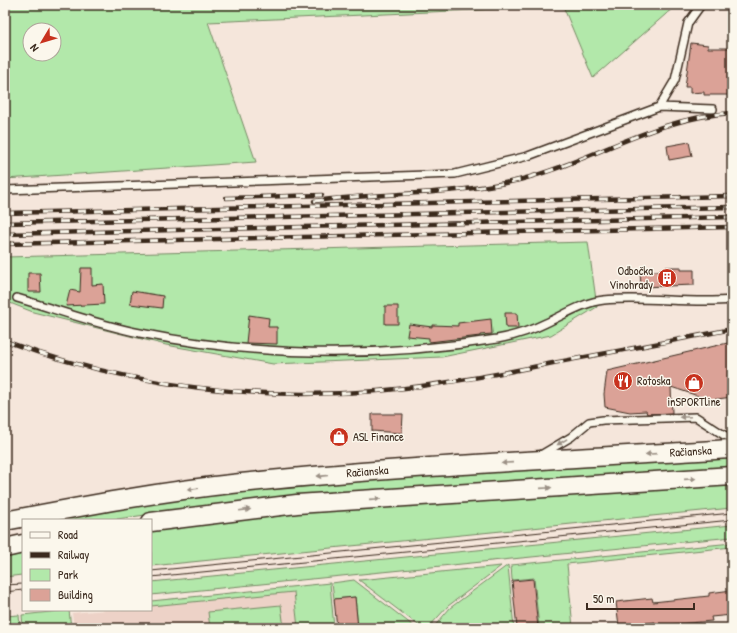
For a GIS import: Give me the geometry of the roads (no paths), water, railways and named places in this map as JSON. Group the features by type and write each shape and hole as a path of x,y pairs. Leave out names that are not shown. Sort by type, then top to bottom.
{"main road":[{"name":"Račianska","path":"5,521 130,498 240,483 342,474 732,449"},
{"path":"152,522 303,504 732,476"},
{"path":"5,548 22,544"}],"lane":[{"path":"659,107 675,80 688,23 702,5"},
{"path":"5,190 455,174 528,156 659,107 712,109"},
{"path":"17,298 138,333 189,342 299,353 419,349 500,338 544,325 578,308 602,300 708,302 732,300"},
{"path":"528,462 571,437 589,422 604,420 696,417 724,435 732,438"}],"tram line":[{"path":"152,571 732,513"},
{"path":"152,577 732,520"},
{"path":"5,585 22,584"},
{"path":"5,592 22,590"}],"railway":[{"path":"314,201 468,189 519,180 546,172 650,131 704,116 732,113"},
{"path":"226,198 322,195"},
{"path":"5,213 732,196"},
{"path":"5,223 732,207"},
{"path":"5,234 732,217"},
{"path":"5,244 732,227"},
{"path":"5,341 96,369 142,379 235,391 282,394 330,394 399,389 465,380 732,329"}],"place":[{"name":"Odbočka Vinohrady","path":"667,278"},
{"name":"Rotoska","path":"623,381"},
{"name":"inSPORTline","path":"694,383"},
{"name":"ASL Finance","path":"339,437"}]}
